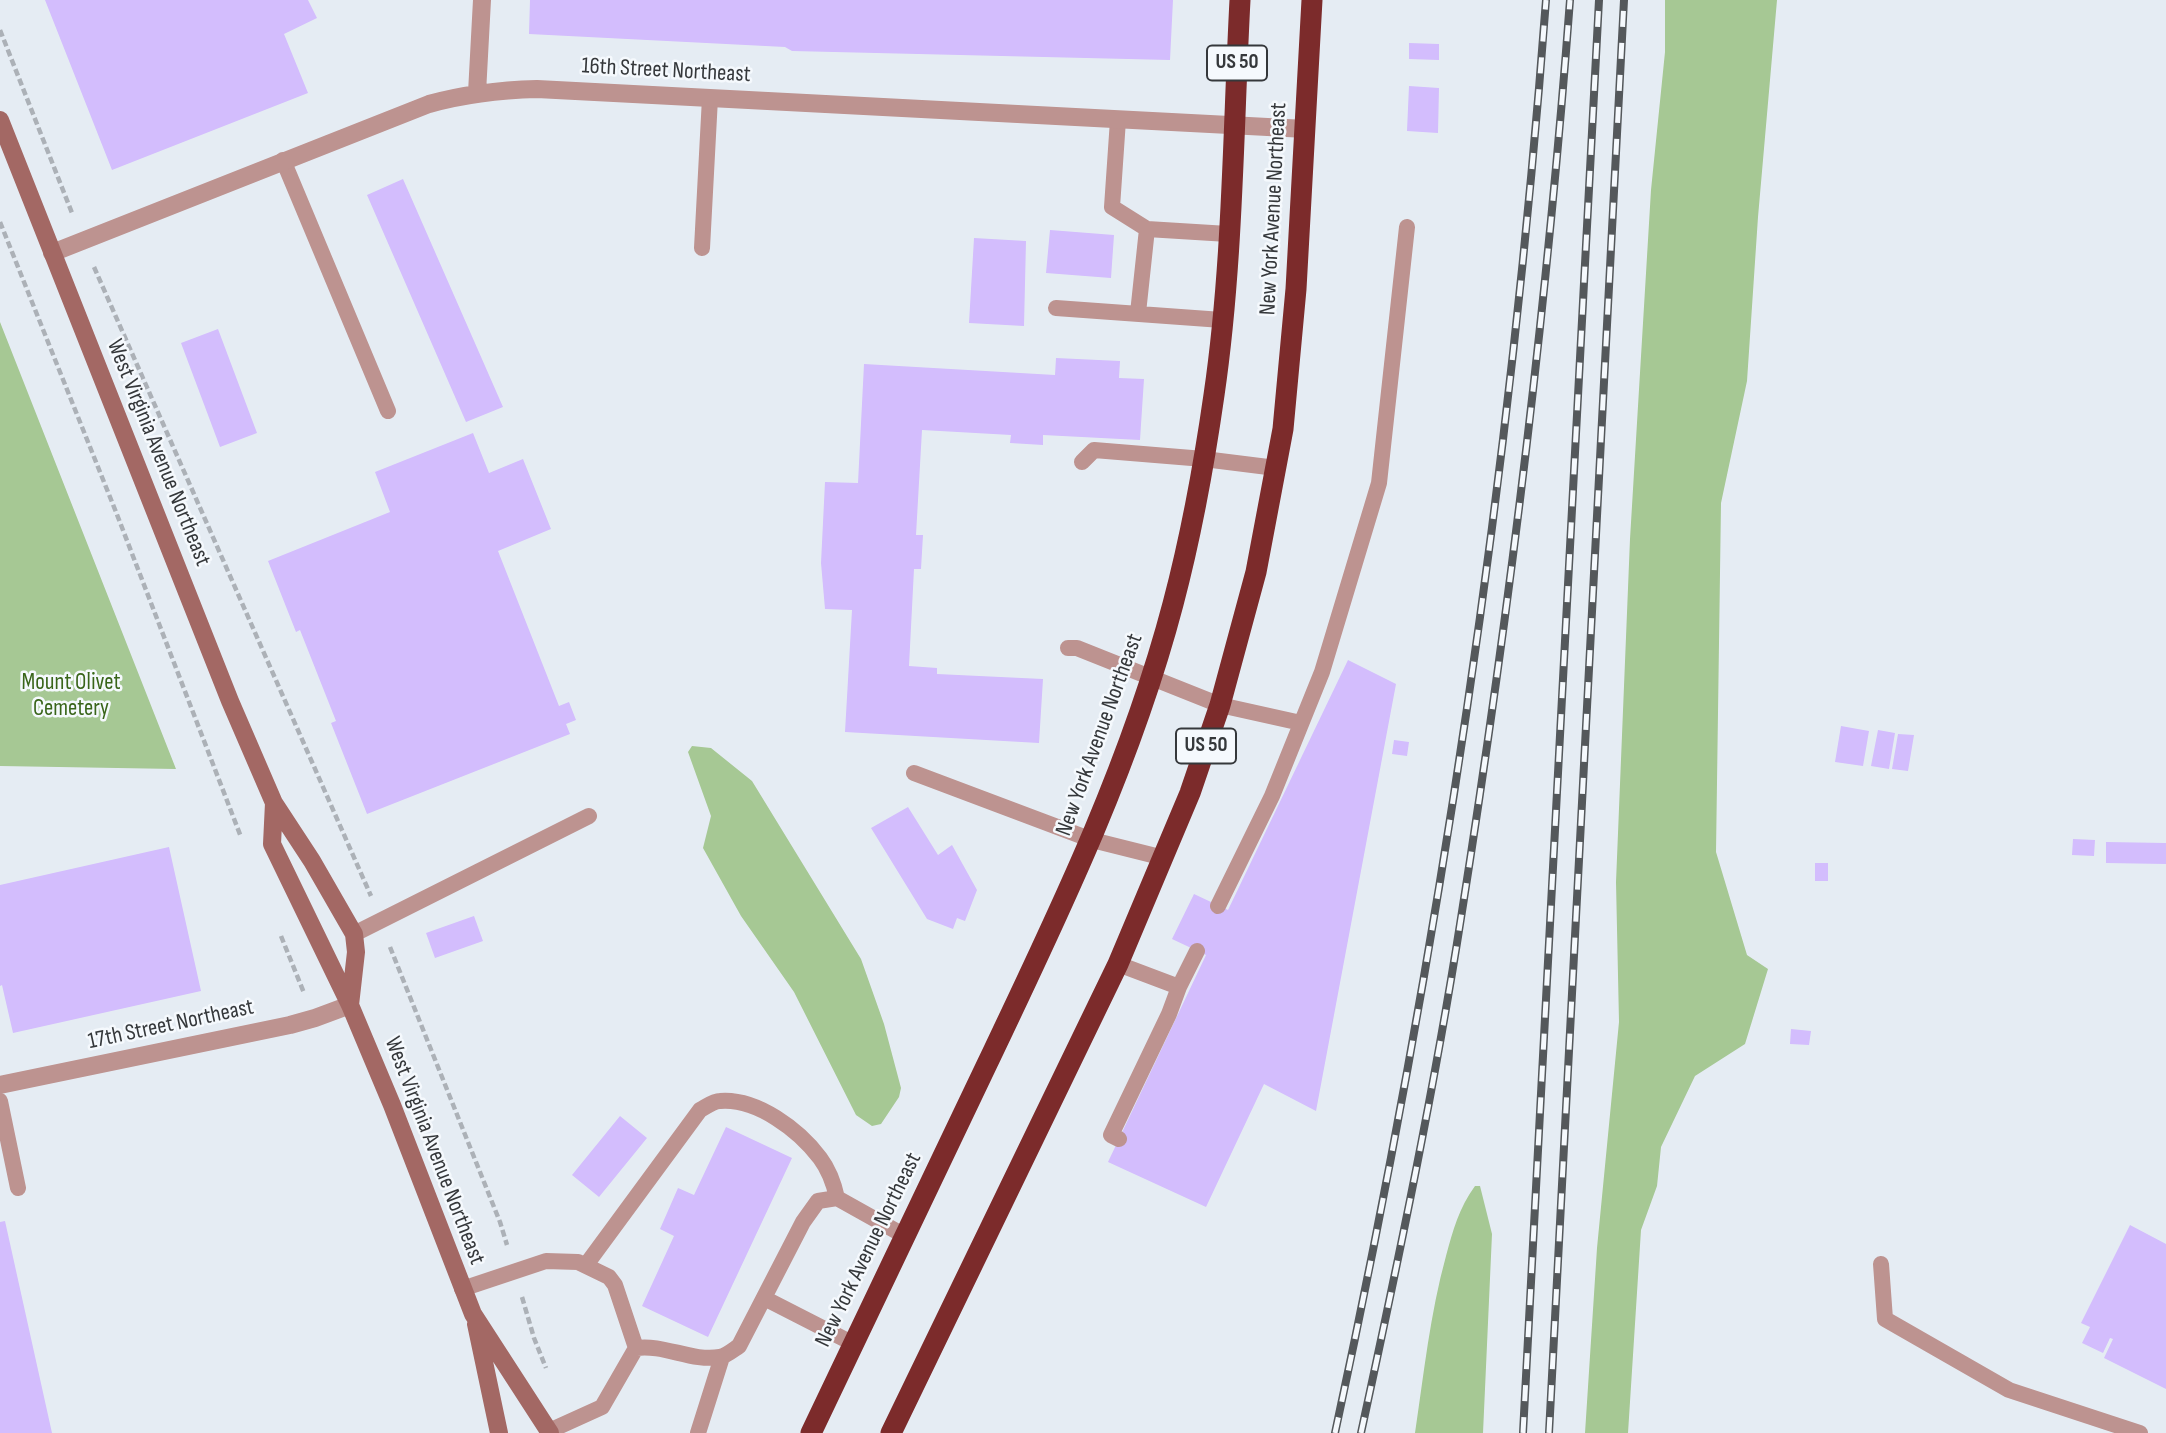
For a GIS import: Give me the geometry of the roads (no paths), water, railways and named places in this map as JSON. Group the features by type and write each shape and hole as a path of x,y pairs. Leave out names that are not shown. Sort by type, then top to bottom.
{"highway":[{"name":"New York Avenue Northeast","path":"811,1433 1092,840 1151,678 1173,604 1204,459 1214,392 1228,234 1240,0"},
{"name":"New York Avenue Northeast","path":"891,1433 1118,964 1164,858 1220,705 1256,572 1276,468 1291,362 1312,0"}],"street":[{"path":"477,93 482,0"},
{"name":"16th Street Northeast","path":"52,253 429,104 477,93 537,89 1306,129"},
{"name":"West Virginia Avenue Northeast","path":"0,120 230,701 274,803 312,861 354,934"},
{"name":"West Virginia Avenue Northeast","path":"274,803 272,844 349,1005 392,1105 462,1289 473,1314 549,1432"},
{"path":"349,1005 356,952 354,934"},
{"name":"17th Street Northeast","path":"0,1085 290,1025 349,1005"},
{"name":"West Virginia Avenue Northeast","path":"473,1314 499,1433"}],"lane":[{"path":"702,248 709,98"},
{"path":"1118,120 1111,207 1147,229 1228,234"},
{"path":"283,160 388,411"},
{"path":"1219,906 1272,796 1322,672 1379,483 1407,227"},
{"path":"1138,313 1147,229"},
{"path":"1056,308 1222,320"},
{"path":"1082,462 1094,450 1276,468"},
{"path":"1068,648 1077,648 1220,705 1301,723"},
{"path":"914,773 1092,840 1164,858"},
{"path":"354,934 589,816"},
{"path":"1119,1139 1111,1135 1196,951"},
{"path":"1118,964 1179,987"},
{"path":"0,1101 18,1188"},
{"path":"586,1265 701,1110 717,1101 738,1102 762,1111 795,1131 821,1158 833,1181 837,1198"},
{"path":"636,1348 649,1346 704,1357 722,1357 739,1346 803,1222 818,1201 837,1198 905,1236"},
{"path":"462,1289 546,1261 578,1262 609,1277 615,1285 636,1348 602,1407 549,1432"},
{"path":"1881,1264 1885,1320 2010,1390 2140,1433"},
{"path":"764,1298 854,1344"},
{"path":"698,1433 722,1357"}],"railway":[{"path":"1335,1433 1406,1078 1465,720 1512,360 1546,0"},
{"path":"1361,1433 1427,1112 1479,804 1525,460 1550,230 1570,0"},
{"path":"1523,1433 1599,0"},
{"path":"1549,1433 1624,0"}],"park label":[{"name":"Mount Olivet Cemetery","path":"71,696"}]}
